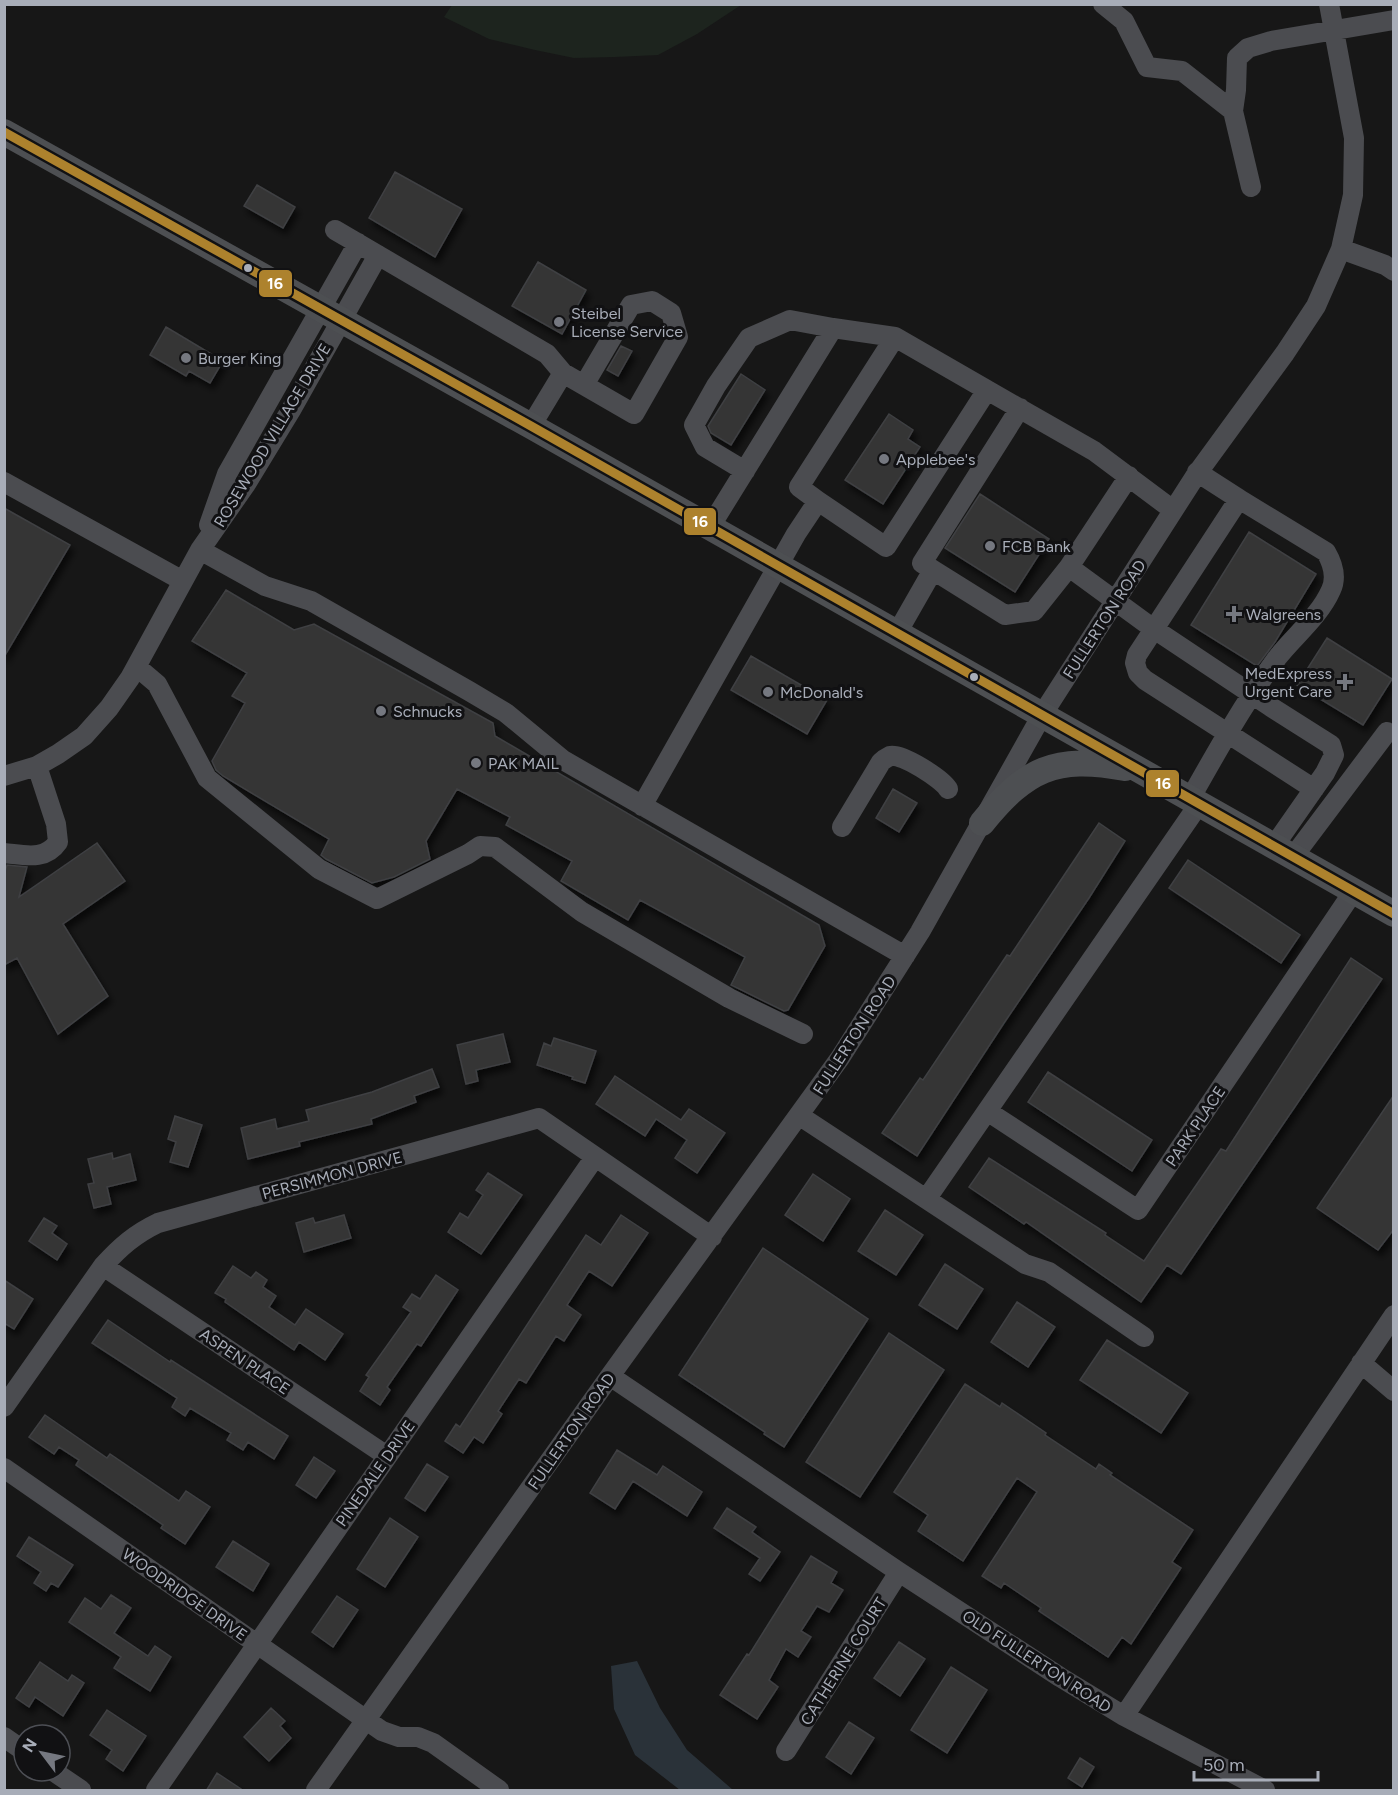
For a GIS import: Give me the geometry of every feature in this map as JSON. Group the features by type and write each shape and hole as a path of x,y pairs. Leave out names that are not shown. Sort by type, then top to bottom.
{"main road":[{"path":"4,132 332,314 1394,914"},
{"path":"982,823 1015,787 1047,768 1070,764 1101,764 1142,772"}],"street":[{"path":"1103,4 1124,21 1147,67 1182,71 1233,111"},
{"name":"FULLERTON ROAD","path":"316,1791 610,1376 840,1058 905,956 1042,715 1197,472 1285,353 1316,306 1341,249 1353,195 1354,138 1329,4"},
{"path":"1251,187 1233,111 1237,58 1248,48 1271,41 1394,20"},
{"path":"335,230 547,354 563,373 634,414 678,337 671,313 652,301 631,305 584,385"},
{"path":"332,314 358,243"},
{"path":"1341,249 1394,271"},
{"path":"332,314 378,255"},
{"name":"ROSEWOOD VILLAGE DRIVE","path":"4,776 37,766 84,736 109,708 137,667 200,550 246,484 332,314"},
{"path":"745,471 705,447 694,424 716,386 749,338 790,320 895,337 1094,451 1173,510"},
{"path":"710,527 833,328"},
{"path":"895,337 799,487 886,547 987,390"},
{"path":"531,426 563,373"},
{"path":"897,633 928,567 972,486 1020,408"},
{"path":"927,1198 1195,801 1227,733 1278,657 1309,623 1332,588 1334,566 1326,552 1197,472"},
{"path":"928,567 1005,615 1034,610 1069,567 1129,476"},
{"path":"4,482 183,581"},
{"path":"1239,499 1154,628 1137,655 1135,663 1138,673 1146,680 1314,789"},
{"path":"642,806 778,566 818,501"},
{"path":"200,550 265,586 311,601 487,702 506,713 563,760 905,956"},
{"path":"1069,567 1253,695 1331,744 1334,755 1314,789 1284,852"},
{"path":"137,667 157,684 207,778 319,869 377,899 480,846 495,847 582,912 729,999 803,1034"},
{"path":"1284,852 1388,732"},
{"path":"842,827 881,762 889,756 909,761 945,783 948,789"},
{"path":"4,853 35,856 52,851 58,842 56,825 37,766"},
{"name":"PARK PLACE","path":"987,1111 1138,1210 1353,892"},
{"path":"800,1116 1025,1264 1048,1272 1144,1337"},
{"name":"PERSIMMON DRIVE","path":"4,1407 103,1266 121,1246 140,1232 158,1223 539,1118 712,1237"},
{"name":"PINEDALE DRIVE","path":"156,1791 595,1157"},
{"name":"ASPEN PLACE","path":"103,1266 387,1456"},
{"name":"OLD FULLERTON ROAD","path":"610,1376 899,1572 1124,1716 1394,1316"},
{"path":"1361,1364 1394,1391"},
{"name":"WOODRIDGE DRIVE","path":"4,1468 365,1720 390,1734 399,1737 418,1737 433,1743 499,1791"},
{"name":"CATHERINE COURT","path":"786,1751 899,1572"},
{"path":"1124,1716 1265,1791"}],"shaded area":[{"path":"452,5 741,5 697,34 658,55 574,58 489,39 444,17"},
{"path":"637,1661 660,1708 687,1750 733,1790 680,1790 635,1755 614,1709 611,1666"}],"building":[{"path":"395,172 462,209 435,257 369,218"},
{"path":"257,185 295,207 283,228 244,206"},
{"path":"538,262 586,290 562,334 512,306"},
{"name":"Burger King","path":"166,327 223,361 210,383 189,371 186,376 150,355"},
{"path":"621,346 632,351 618,376 607,370"},
{"path":"741,374 765,390 731,445 711,433 708,426"},
{"path":"889,414 913,430 908,439 920,447 883,504 845,480"},
{"path":"980,494 1049,539 1015,592 945,548"},
{"path":"4,508 70,545 4,657"},
{"name":"Walgreens","path":"1249,532 1316,574 1275,642 1257,666 1191,625"},
{"path":"226,590 294,630 314,624 493,723 495,736 819,925 825,946 788,1010 784,1011 731,985 745,957 640,900 628,920 561,881 572,861 506,825 510,817 457,789 426,841 430,859 394,877 372,883 326,859 321,855 329,839 223,776 216,770 212,761 245,703 232,696 247,673 192,641"},
{"name":"MedExpress Urgent Care","path":"1327,638 1392,679 1363,725 1297,685"},
{"path":"751,656 827,700 807,734 731,690"},
{"path":"893,789 917,803 899,832 876,818"},
{"path":"1099,823 1125,841 917,1156 882,1133 920,1078 923,1080 1007,955 1010,956"},
{"path":"97,843 125,881 63,924 108,996 58,1034 17,958 4,965 4,875 7,865 27,867 19,897"},
{"path":"1188,860 1300,935 1281,963 1169,888"},
{"path":"1351,958 1382,979 1181,1274 1167,1265 1141,1302 1026,1222 1024,1224 969,1187 989,1158 1106,1233 1105,1235 1144,1261 1221,1149 1226,1151"},
{"path":"503,1034 510,1062 476,1070 478,1081 466,1084 457,1045"},
{"path":"554,1038 596,1051 585,1083 537,1065 544,1043 551,1046"},
{"path":"432,1069 439,1087 414,1096 416,1102 371,1119 372,1124 299,1142 300,1146 248,1159 241,1128 275,1119 277,1129 309,1121 306,1110 372,1092"},
{"path":"1048,1072 1152,1140 1132,1171 1028,1102"},
{"path":"615,1076 681,1120 689,1109 725,1133 697,1173 675,1158 687,1140 656,1119 645,1136 596,1104"},
{"path":"1394,1095 1394,1229 1378,1250 1317,1208"},
{"path":"175,1116 202,1125 188,1167 170,1162 176,1142 168,1139"},
{"path":"112,1153 113,1159 130,1154 136,1180 107,1187 111,1204 94,1208 88,1184 94,1183 88,1159"},
{"path":"488,1173 522,1195 481,1254 448,1232 460,1213 468,1218 483,1195 476,1190"},
{"path":"813,1174 850,1199 823,1241 785,1215"},
{"path":"885,1210 923,1235 896,1275 858,1251"},
{"path":"344,1215 351,1238 304,1252 296,1223 313,1218 315,1223"},
{"path":"621,1215 648,1233 612,1286 589,1271 567,1305 581,1315 564,1341 556,1336 526,1383 519,1379 498,1411 502,1414 483,1443 474,1437 463,1453 445,1441 456,1424 460,1427 586,1235 601,1245"},
{"path":"44,1218 57,1226 52,1233 67,1244 57,1260 29,1241"},
{"path":"763,1248 868,1319 784,1447 679,1375"},
{"path":"945,1264 983,1289 957,1329 919,1305"},
{"path":"233,1266 251,1278 256,1272 267,1280 263,1287 276,1296 269,1307 295,1325 306,1309 343,1334 325,1360 299,1342 294,1350 215,1293"},
{"path":"436,1275 458,1290 421,1346 417,1344 387,1387 390,1390 380,1405 360,1391 369,1377 366,1375 411,1312 403,1307 412,1294 420,1299"},
{"path":"4,1280 33,1299 14,1329 4,1323"},
{"path":"1017,1302 1055,1327 1028,1367 991,1342"},
{"path":"108,1320 288,1436 274,1459 248,1442 243,1450 227,1440 231,1433 190,1408 185,1416 172,1407 177,1398 92,1343"},
{"path":"889,1333 944,1370 860,1497 806,1462"},
{"path":"1107,1340 1188,1393 1161,1433 1080,1380"},
{"path":"965,1384 1000,1407 1002,1403 1096,1469 1099,1464 1112,1473 1110,1475 1193,1530 1172,1562 1181,1568 1131,1644 1122,1637 1108,1657 1039,1611 1041,1608 1004,1583 1001,1588 982,1576 1037,1492 1017,1478 963,1561 918,1531 928,1515 894,1492"},
{"path":"45,1415 107,1458 110,1454 179,1501 186,1491 210,1507 185,1544 161,1528 163,1525 76,1465 79,1460 59,1447 54,1454 29,1437"},
{"path":"617,1450 657,1475 663,1466 702,1492 687,1516 633,1481 615,1509 590,1493"},
{"path":"314,1457 335,1471 316,1498 296,1485"},
{"path":"427,1464 448,1477 425,1511 405,1498"},
{"path":"727,1508 756,1527 752,1532 780,1552 760,1581 749,1574 760,1558 714,1528"},
{"path":"390,1518 418,1537 385,1587 357,1569"},
{"path":"29,1537 73,1565 58,1587 51,1583 46,1591 34,1583 41,1572 17,1556"},
{"path":"233,1541 269,1564 253,1591 216,1567"},
{"path":"811,1556 837,1572 831,1583 843,1590 829,1612 817,1606 801,1631 811,1637 798,1657 786,1649 769,1680 778,1687 757,1719 720,1695 747,1654 749,1655"},
{"path":"111,1595 131,1608 114,1633 148,1656 155,1646 171,1657 150,1691 114,1668 121,1657 69,1622 85,1598 101,1609"},
{"path":"337,1596 358,1610 333,1647 312,1632"},
{"path":"899,1642 925,1659 900,1696 874,1678"},
{"path":"40,1662 68,1681 72,1675 84,1683 63,1716 35,1697 29,1707 16,1698"},
{"path":"951,1667 987,1690 947,1753 911,1730"},
{"path":"271,1708 285,1721 280,1726 291,1738 269,1761 244,1737"},
{"path":"107,1710 146,1736 123,1771 106,1759 112,1750 90,1735"},
{"path":"849,1722 874,1738 851,1774 826,1757"},
{"path":"1080,1758 1094,1767 1082,1787 1068,1778"},
{"path":"217,1773 244,1791 206,1791"}],"transit line":[{"name":"16","path":"4,132 531,426 1394,914"}],"place":[{"name":"Steibel License Service","path":"559,322"},
{"name":"Burger King","path":"186,358"},
{"name":"Applebee's","path":"884,459"},
{"name":"FCB Bank","path":"990,546"},
{"name":"Walgreens","path":"1234,614"},
{"name":"MedExpress Urgent Care","path":"1345,682"},
{"name":"McDonald's","path":"768,692"},
{"name":"Schnucks","path":"381,711"},
{"name":"PAK MAIL","path":"476,763"}]}
